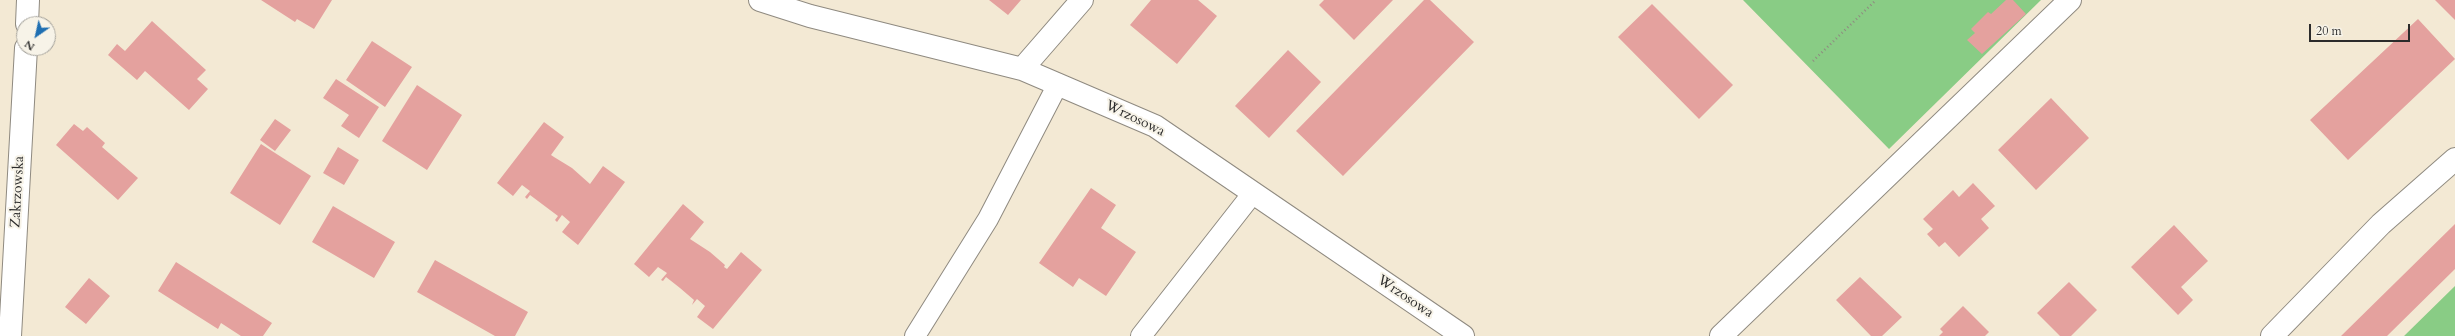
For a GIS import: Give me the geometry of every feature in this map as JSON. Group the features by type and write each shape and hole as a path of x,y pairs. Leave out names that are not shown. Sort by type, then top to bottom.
{"street":[{"path":"27,16 28,0"},
{"name":"Wrzosowa","path":"760,0 810,16 1022,69 1155,126 1463,336"},
{"path":"1022,69 1082,0"},
{"path":"1721,336 2070,0"},
{"name":"Zakrzowska","path":"10,336 26,56"},
{"path":"2272,336 2381,224 2455,159"}],"lane":[{"path":"915,336 988,219 1058,84"},
{"path":"1141,336 1253,193"}],"path":[{"path":"1813,61 1876,0"}],"green space":[{"path":"1743,0 2041,0 1889,149"},
{"path":"2455,286 2455,336 2404,336"}],"building":[{"path":"261,0 332,0 314,29 297,19 295,22"},
{"path":"989,0 1021,0 1008,15"},
{"path":"1151,0 1198,0 1217,16 1177,64 1130,25"},
{"path":"1324,0 1393,0 1354,40 1319,5"},
{"path":"1424,0 1430,0 1474,42 1343,176 1296,131"},
{"path":"2006,0 2013,0 2026,14 1982,54 1967,40 1975,33 1971,29 1988,12 1991,14"},
{"path":"2435,0 2455,0 2455,20"},
{"path":"1652,4 1733,85 1699,119 1618,37"},
{"path":"2418,19 2455,59 2348,160 2310,120"},
{"path":"152,21 206,70 197,79 208,89 189,110 145,71 137,80 108,55 117,44 125,51"},
{"path":"372,41 412,67 385,107 346,80"},
{"path":"1288,50 1321,82 1269,138 1235,106"},
{"path":"336,79 379,107 359,138 341,126 349,115 323,98"},
{"path":"417,85 462,115 427,170 382,141"},
{"path":"2051,98 2089,138 2036,190 1998,150"},
{"path":"275,119 291,130 275,151 260,140"},
{"path":"544,122 564,137 551,155 572,168 590,184 603,166 625,182 578,245 562,232 570,222 562,215 557,222 555,220 558,216 530,195 527,199 525,197 530,191 522,185 513,196 497,183"},
{"path":"74,124 83,131 87,127 105,143 102,147 138,178 118,200 56,145"},
{"path":"261,144 311,176 280,225 230,193"},
{"path":"338,147 359,160 344,185 323,173"},
{"path":"1973,183 1995,206 1981,219 1989,228 1959,257 1945,242 1939,247 1927,234 1933,229 1923,219 1953,190 1959,197"},
{"path":"1091,188 1116,205 1101,228 1136,252 1106,296 1079,278 1073,287 1039,263"},
{"path":"683,204 704,222 690,239 710,252 725,265 724,267 727,269 741,252 762,270 713,329 697,317 705,306 697,299 692,305 694,300 680,288 666,277 663,281 661,280 667,273 658,267 649,277 634,264"},
{"path":"333,206 395,242 374,278 312,242"},
{"path":"2455,224 2455,269 2387,336 2341,336"},
{"path":"2174,225 2208,261 2181,287 2193,300 2178,315 2131,267"},
{"path":"435,260 528,312 515,336 495,336 417,292"},
{"path":"176,262 272,323 263,336 241,336 221,323 218,329 158,291"},
{"path":"1860,277 1902,317 1882,336 1871,336 1836,300"},
{"path":"89,278 110,296 86,324 65,307"},
{"path":"2069,282 2097,310 2071,336 2060,336 2037,313"},
{"path":"1963,306 1989,332 1985,336 1939,336 1943,332 1940,329"}]}
